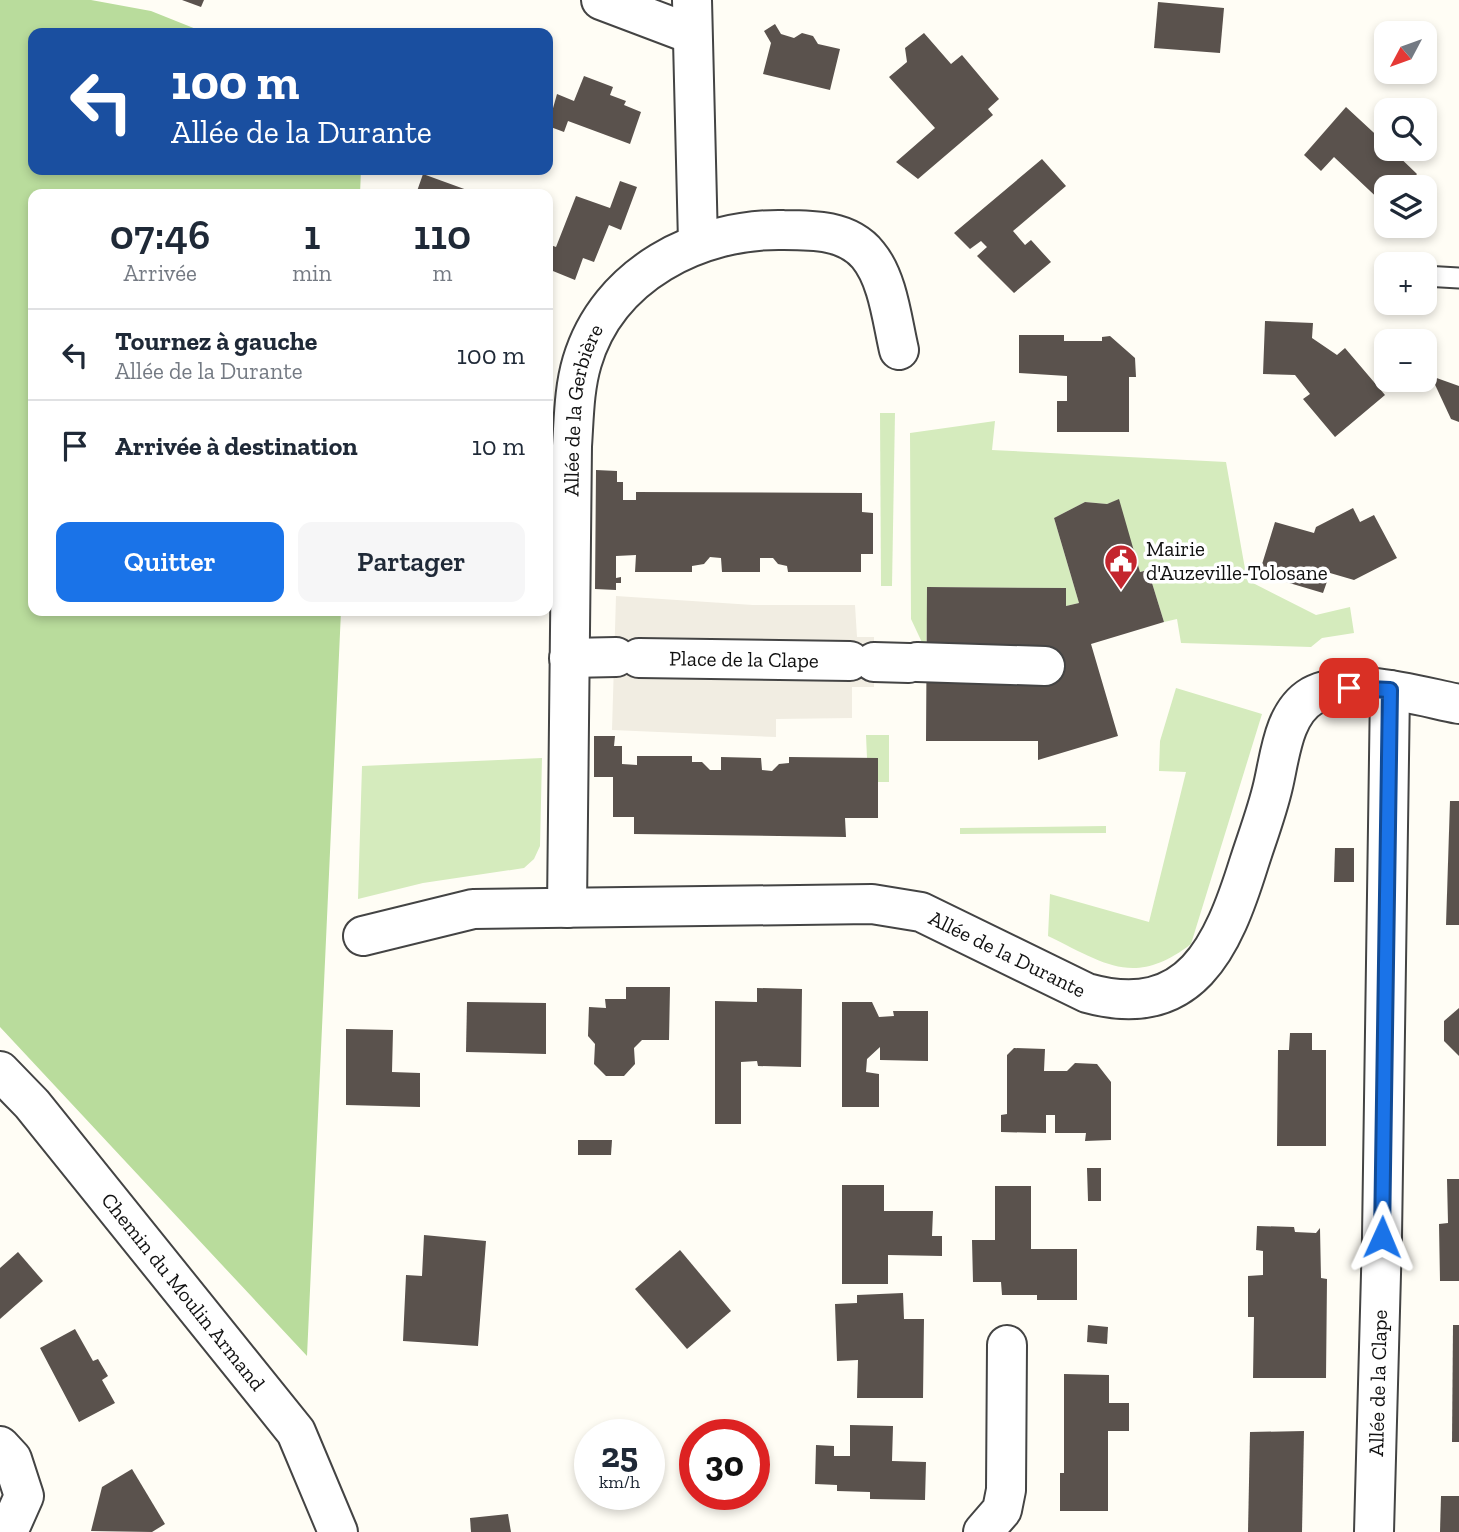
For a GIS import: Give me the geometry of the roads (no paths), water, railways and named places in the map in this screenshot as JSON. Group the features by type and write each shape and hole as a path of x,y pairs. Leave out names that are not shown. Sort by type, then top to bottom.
{"street":[{"path":"601,0 692,17 698,242"},
{"name":"Allée de la Gerbière","path":"567,908 572,446 575,392 583,360 597,327 615,301 649,270 698,242 734,233 771,229 830,233 848,239 870,257 877,271 899,350"},
{"name":"Place de la Clape","path":"569,658 1045,666"},
{"name":"Allée de la Durante","path":"363,936 473,909 872,904 899,906 943,921 1087,993 1109,999 1139,999 1172,988 1196,973 1223,934 1268,803 1284,736 1300,706 1312,696 1349,688 1390,690 1459,705"},
{"name":"Allée de la Clape","path":"1374,1532 1382,1237 1390,690"},
{"name":"Chemin du Moulin Armand","path":"0,1071 32,1104 296,1432 338,1532"},
{"path":"983,1532 1002,1510 1006,1490 1007,1345"},
{"path":"0,1446 12,1460 24,1496 8,1532"}],"lane":[{"path":"1437,277 1459,278"}],"place":[{"name":"Mairie d'Auzeville-Tolosane","path":"1121,591"}]}
